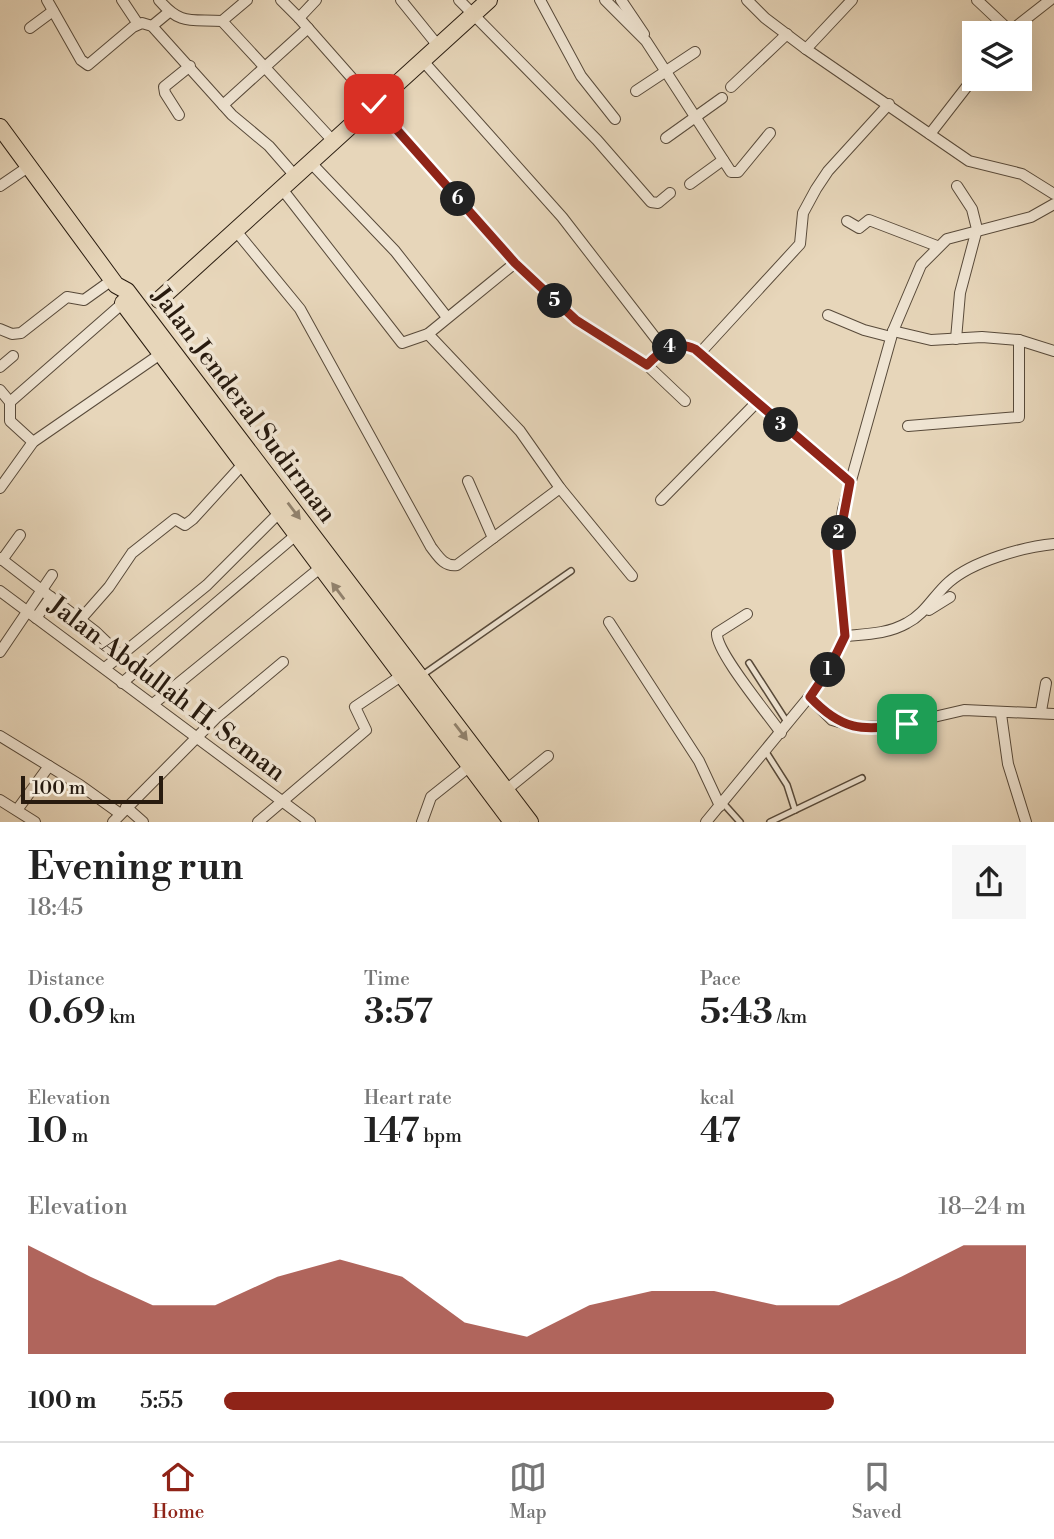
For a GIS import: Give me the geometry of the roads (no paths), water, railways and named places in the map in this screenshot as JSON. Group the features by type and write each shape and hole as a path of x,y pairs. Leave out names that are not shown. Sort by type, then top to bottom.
{"highway":[{"path":"159,300 489,0"},
{"path":"0,127 114,283"},
{"name":"Jalan Jenderal Sudirman","path":"114,283 123,303 159,355 320,568 419,677 530,821"},
{"name":"Jalan Jenderal Sudirman","path":"114,283 127,292 373,626 401,676 512,821"}],"street":[{"path":"47,0 81,60 88,65 138,24 152,26 223,105 269,146 296,177"},
{"path":"122,0 138,24"},
{"path":"159,0 169,12 185,21 222,21 247,0"},
{"path":"281,0 515,263 576,320 647,365 685,401"},
{"path":"299,18 316,0"},
{"path":"401,0 439,47"},
{"path":"459,0 597,139 651,202 658,203 670,193"},
{"path":"540,0 554,21 557,36 581,76 615,120"},
{"path":"605,0 646,41 731,172 738,172 769,133"},
{"path":"621,0 641,26 646,41"},
{"path":"806,49 852,0"},
{"path":"976,0 998,21"},
{"path":"1023,21 1050,0"},
{"path":"750,1 806,49 969,161 1022,174 1054,194"},
{"path":"30,28 53,11"},
{"path":"152,26 169,12"},
{"path":"222,21 334,142"},
{"path":"223,105 308,28"},
{"path":"731,87 787,34"},
{"path":"636,91 695,52"},
{"path":"423,61 562,217 664,349"},
{"path":"180,115 165,93 164,87 190,66"},
{"path":"930,134 963,91"},
{"path":"666,138 722,98"},
{"path":"700,353 800,244 803,213 816,189 889,104"},
{"path":"690,184 723,160"},
{"path":"312,163 395,251 446,316"},
{"path":"0,186 28,167"},
{"path":"957,186 972,209 977,229 960,293 957,339"},
{"path":"282,190 401,342 428,334 446,316 515,263"},
{"path":"706,821 810,697 829,669 845,636 837,551 844,506 892,334 912,283 936,246 947,239 1031,217 1054,204"},
{"path":"847,221 859,228 869,220 936,246"},
{"path":"236,232 300,309 426,538 441,560 457,565 560,488"},
{"path":"0,329 12,334 21,333 67,298 84,300 114,283"},
{"path":"10,402 123,303"},
{"path":"828,315 864,330 931,340 982,337 1019,340 1054,351"},
{"path":"428,334 520,431 560,488 632,576"},
{"path":"908,426 1019,417 1019,340"},
{"path":"647,365 664,349 680,345 700,353 850,482"},
{"path":"0,488 33,442 159,355"},
{"path":"0,367 13,356"},
{"path":"0,390 10,402 10,421 33,442"},
{"path":"661,500 757,402"},
{"path":"80,620 109,587 132,553 175,519 185,525 193,519 243,464"},
{"path":"468,481 493,538"},
{"path":"105,668 207,585 279,513"},
{"path":"20,535 1,559 119,654"},
{"path":"122,683 296,535"},
{"path":"919,615 955,578 1011,552 1054,544"},
{"path":"153,704 320,568"},
{"path":"0,652 52,575"},
{"name":"Jalan Abdullah H. Seman","path":"0,591 310,821"},
{"path":"36,618 51,597"},
{"path":"845,636 887,631 950,597"},
{"path":"747,614 717,633 717,639 728,662 781,733"},
{"path":"609,622 699,761 722,804"},
{"path":"120,814 167,771 197,738 283,662"},
{"path":"258,821 366,730 366,725 355,710 357,704 401,676"},
{"path":"1041,711 1046,682"},
{"path":"810,697 832,720 857,727 895,726 964,710 1001,714 1041,711 1054,714"},
{"path":"1001,714 1008,764 1026,821"},
{"path":"0,736 120,814 143,821"},
{"path":"506,790 548,756"},
{"path":"17,810 49,766"},
{"path":"422,821 431,797 470,766"},
{"path":"0,801 35,821"}],"lane":[{"path":"419,677 572,571"},
{"path":"749,663 788,722"},
{"path":"766,752 787,785 794,810"},
{"path":"770,821 862,778"},
{"path":"722,804 740,821"}]}
